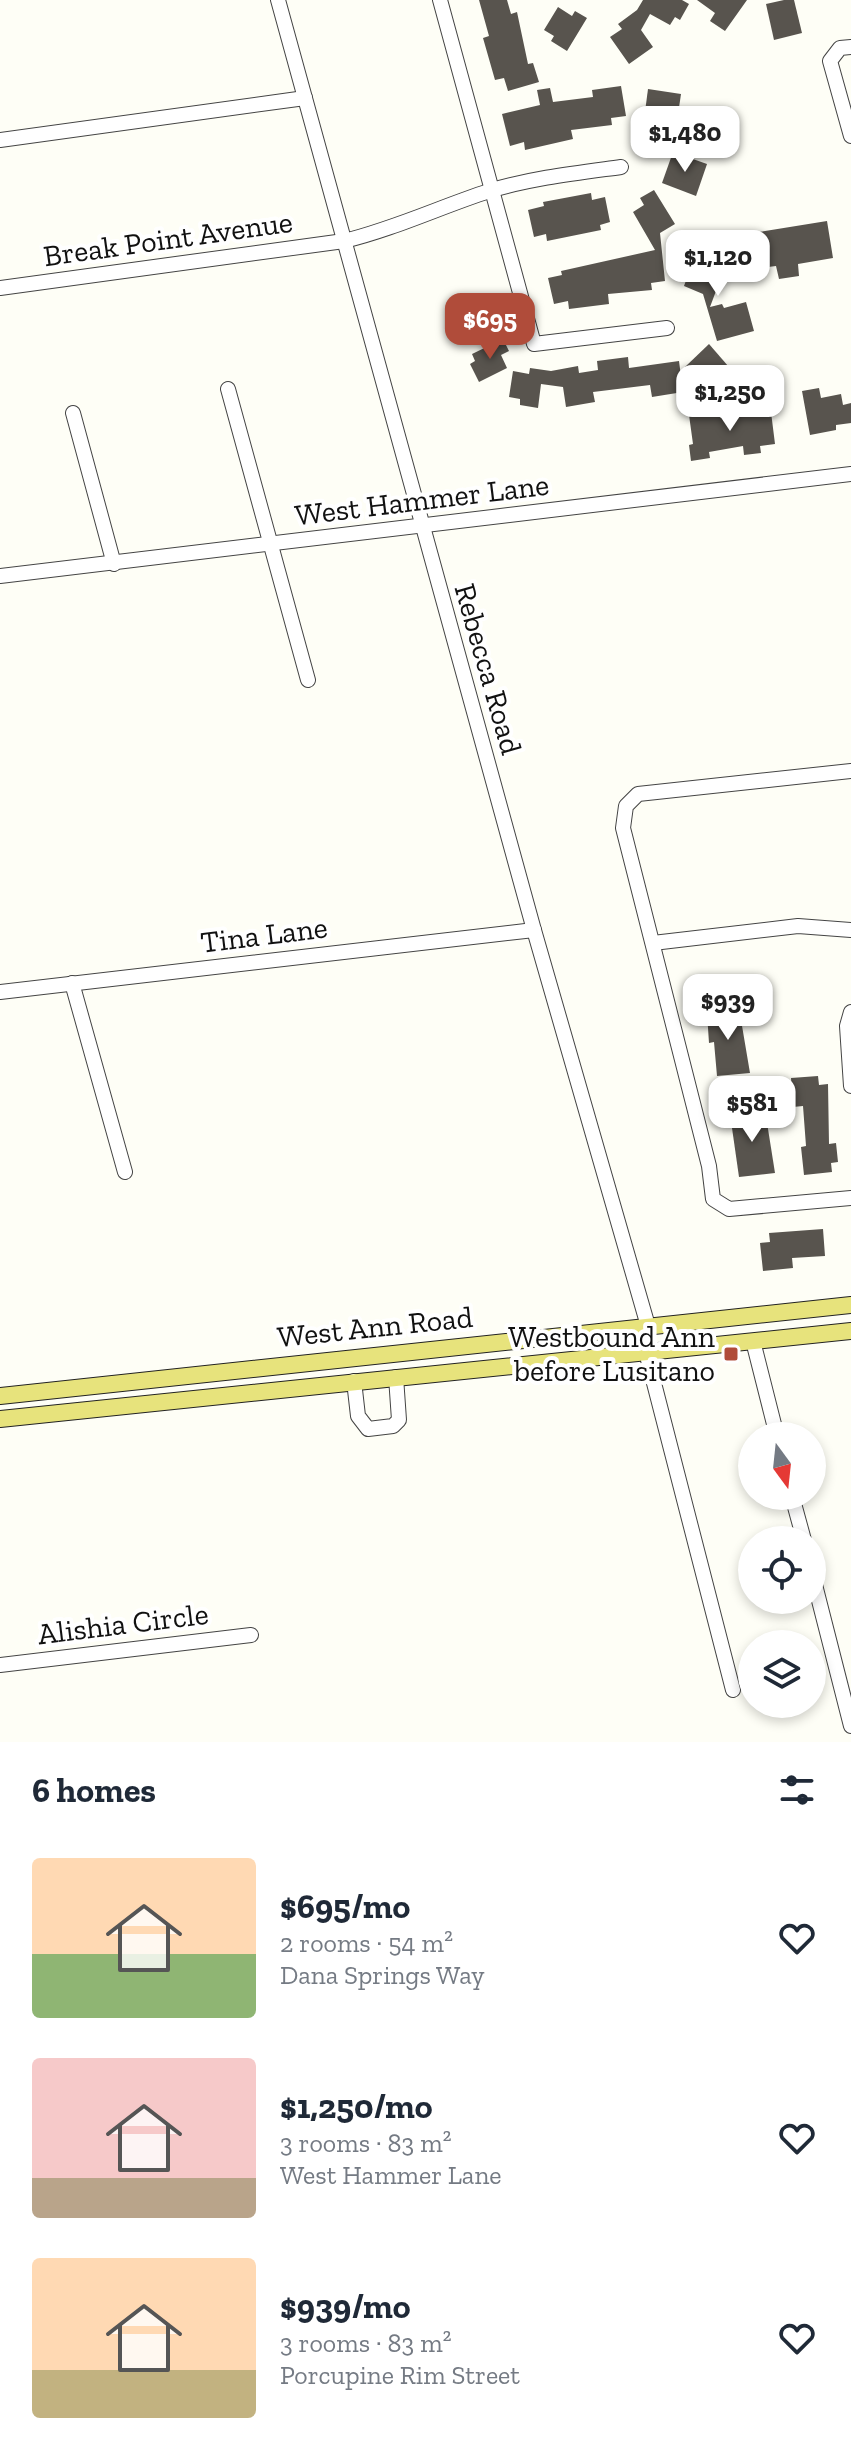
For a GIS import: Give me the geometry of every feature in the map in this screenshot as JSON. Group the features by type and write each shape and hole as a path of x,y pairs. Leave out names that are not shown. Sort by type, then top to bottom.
{"main road":[{"name":"West Ann Road","path":"0,1396 851,1305"},
{"name":"West Ann Road","path":"0,1419 851,1331"},
{"path":"276,1366 280,1389"}],"street":[{"name":"Rebecca Road","path":"278,0 534,930 648,1326 646,1352 733,1690"},
{"path":"440,0 534,344 667,328"},
{"path":"851,47 840,48 830,61 851,136"},
{"path":"0,140 305,98"},
{"name":"Break Point Avenue","path":"0,288 344,241 388,230 492,190 556,175 621,167"},
{"path":"228,389 308,680"},
{"path":"73,413 114,564"},
{"name":"West Hammer Lane","path":"0,576 851,474"},
{"path":"851,771 638,794 626,806 623,828 709,1166 713,1199 729,1209 851,1198"},
{"path":"653,943 798,926 851,930"},
{"name":"Tina Lane","path":"0,992 534,930"},
{"path":"72,983 125,1172"},
{"path":"851,1012 847,1026 851,1086"},
{"path":"753,1341 774,1422"},
{"path":"354,1381 358,1416 368,1429 393,1426 399,1420 396,1377"},
{"path":"822,1614 851,1726"},
{"name":"Alishia Circle","path":"0,1665 251,1635"}],"building":[{"path":"479,0 507,0 511,14 517,12 528,64 533,63 539,82 508,91 504,78 495,80 483,38 489,36"},
{"path":"643,0 682,0 689,4 680,20 675,17 670,25 650,14 641,30 653,47 629,64 610,37 622,29 618,24 637,10"},
{"path":"697,0 747,0 725,31 710,21 715,13"},
{"path":"794,0 802,33 774,40 766,4"},
{"path":"558,7 572,16 575,11 587,18 567,51 551,41 554,36 544,30"},
{"path":"621,86 626,116 611,118 612,125 571,130 573,139 525,150 524,142 510,146 502,114 540,105 537,90 550,88 553,102 593,97 592,90"},
{"path":"648,89 681,94 676,128 643,127"},
{"path":"673,152 707,164 696,196 662,183"},
{"path":"654,190 675,224 660,233 665,281 651,283 652,290 608,294 609,304 569,309 568,301 554,304 548,278 562,275 561,271 655,250 633,212 644,205 640,198"},
{"path":"591,193 592,200 605,197 610,222 600,225 601,230 547,241 546,234 534,237 528,210 544,206 543,202"},
{"path":"827,221 833,258 798,264 799,276 779,279 776,266 759,268 753,233"},
{"path":"697,250 718,258 716,264 725,267 710,307 722,304 724,308 746,302 754,331 717,341 703,294 684,286"},
{"path":"492,295 500,325 476,332 468,302"},
{"path":"503,339 509,351 501,355 507,368 479,382 470,364 475,361 472,354"},
{"path":"709,344 735,374 713,395 685,367"},
{"path":"628,357 629,368 679,361 683,392 652,397 650,385 593,392 595,402 566,407 563,387 541,384 538,408 520,405 520,399 509,397 513,371 529,374 530,368 551,371 578,366 579,373 598,370 597,361"},
{"path":"819,388 821,398 841,394 843,405 851,403 851,423 836,425 836,430 810,435 802,391"},
{"path":"719,410 720,418 771,412 775,444 760,446 761,453 744,455 743,446 709,452 710,458 691,461 689,445 693,444 689,415"},
{"path":"739,1008 750,1073 717,1076 714,1042 709,1043 707,1013"},
{"path":"818,1076 819,1085 828,1084 829,1144 836,1143 838,1162 831,1163 832,1172 804,1175 801,1147 806,1146 803,1106 793,1107 791,1078"},
{"path":"765,1110 775,1173 739,1177 730,1114"},
{"path":"823,1229 825,1256 792,1258 793,1268 763,1271 760,1243 770,1242 769,1233"}],"place":[{"name":"Westbound Ann before Lusitano","path":"731,1354"}]}
